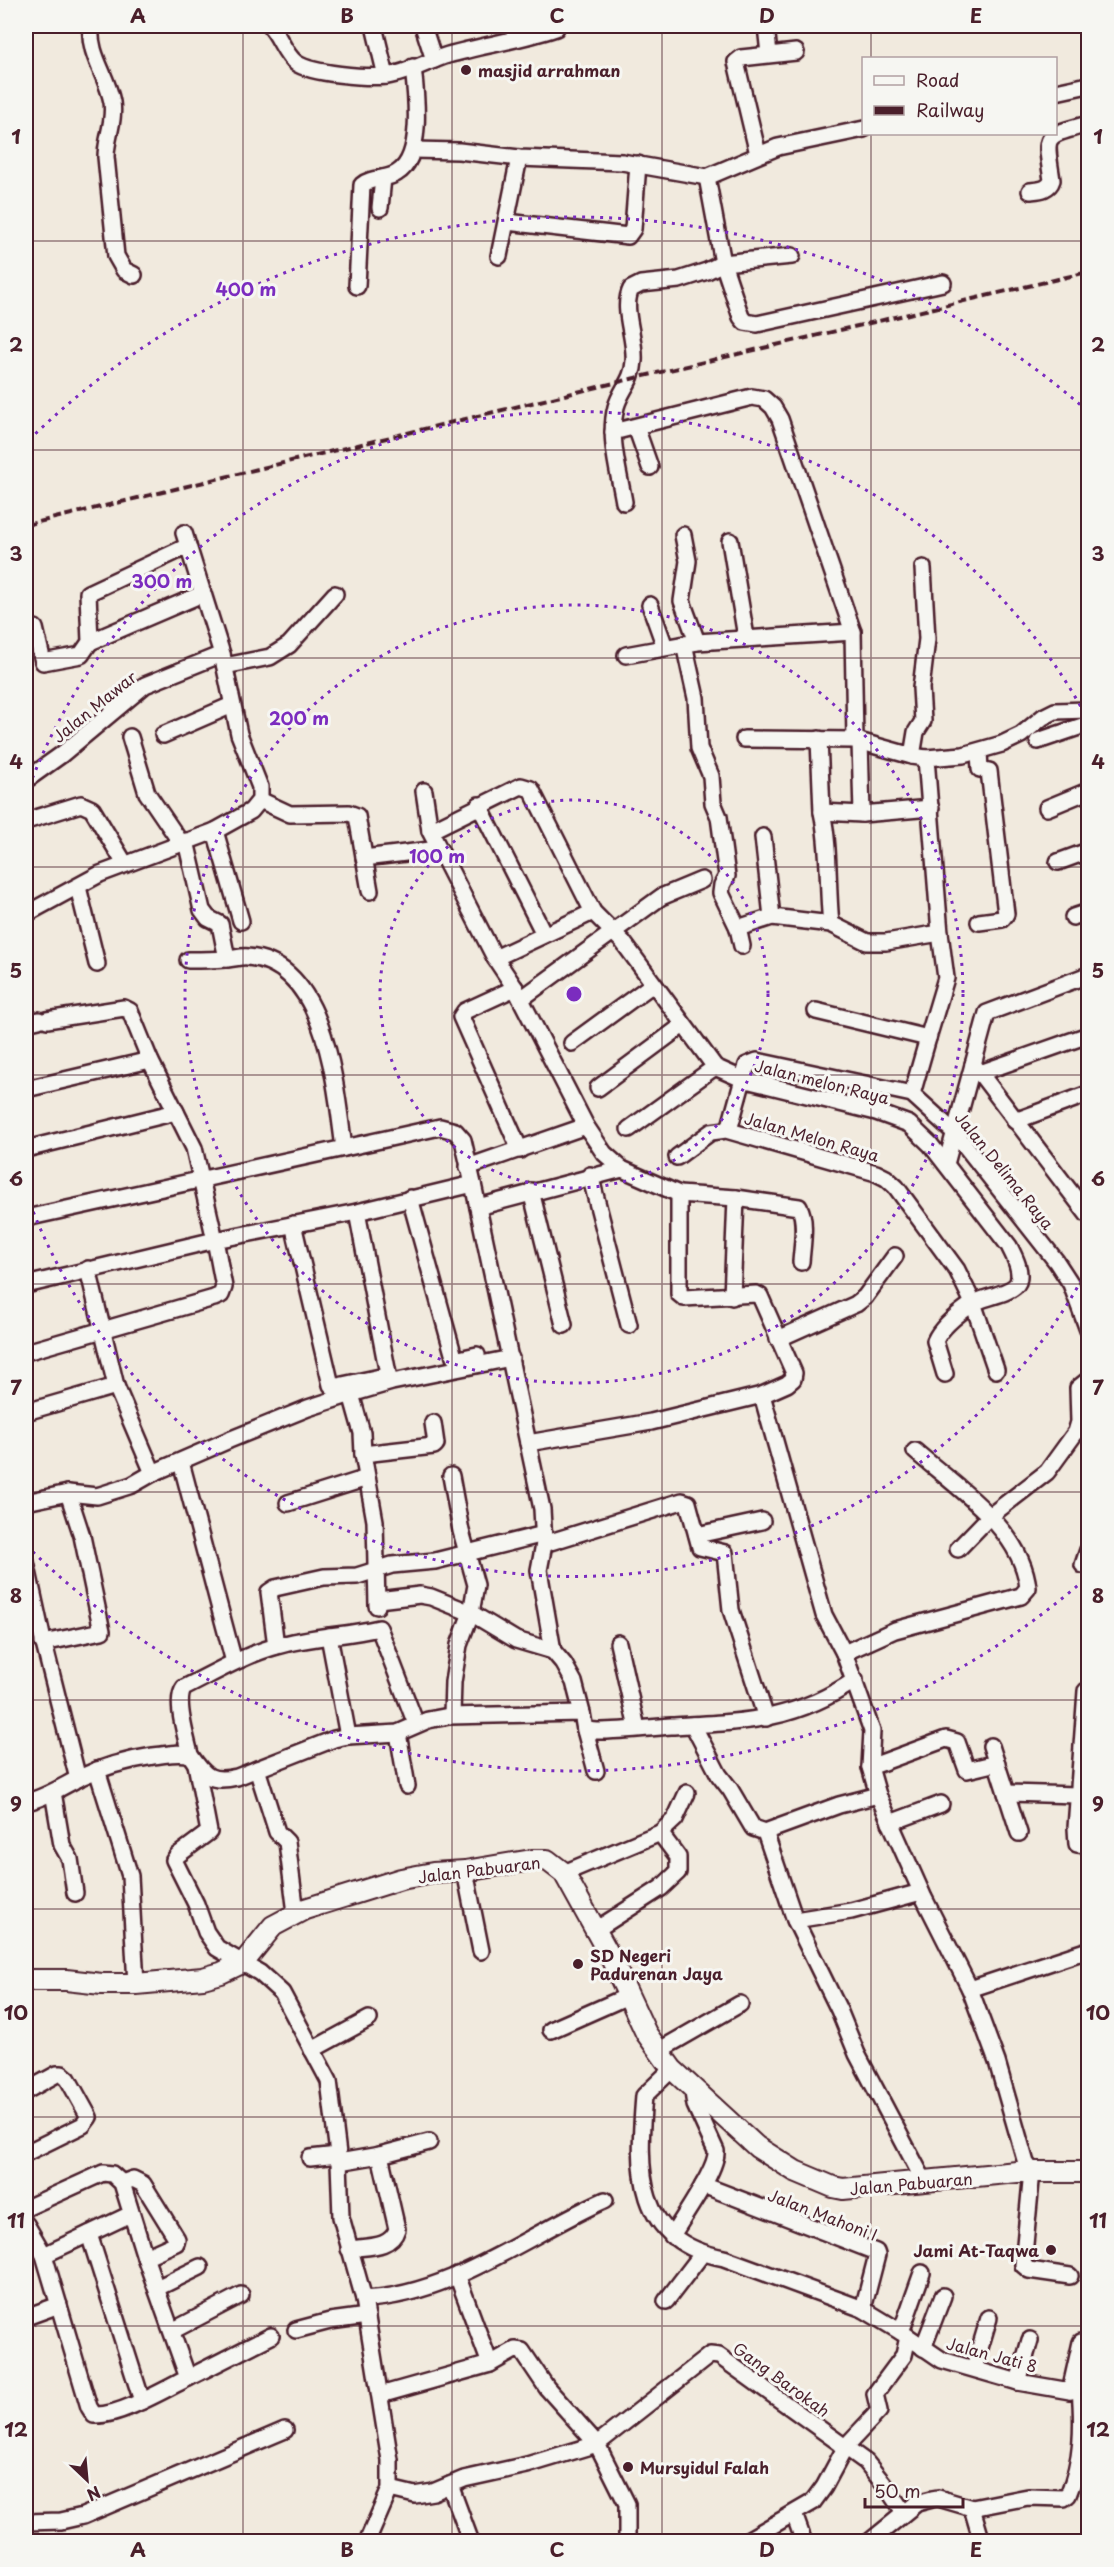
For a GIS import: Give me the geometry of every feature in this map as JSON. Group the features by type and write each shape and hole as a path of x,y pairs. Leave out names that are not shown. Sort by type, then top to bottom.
{"street":[{"path":"91,26 94,58 107,85 112,103 113,123 106,148 106,157 116,256 124,270 134,275"},
{"path":"270,26 288,55 305,68 326,73 386,76 434,60 558,26"},
{"path":"374,26 386,76"},
{"path":"423,26 434,60"},
{"path":"766,26 769,54"},
{"path":"758,154 736,62 741,58 796,52"},
{"path":"357,286 363,183 400,171 413,150 416,106 413,68"},
{"path":"1057,92 1089,85"},
{"path":"1057,134 1089,124"},
{"path":"413,150 459,151 519,158 638,164 707,177 778,147 862,129"},
{"path":"1030,191 1044,189 1051,184 1046,148 1048,140 1053,135"},
{"path":"499,256 519,158"},
{"path":"507,222 628,236 633,229 638,164"},
{"path":"707,177 723,263 741,317 750,325 943,283"},
{"path":"380,208 383,178"},
{"path":"624,502 613,432 617,404 632,379 635,347 627,297 631,289 641,285 680,280 723,263 792,256"},
{"path":"613,432 753,397 764,399 773,407 788,441 853,632 862,814"},
{"path":"636,427 650,467"},
{"path":"683,535 688,561 682,601 690,643 699,748 711,776 713,803 719,817 727,876 722,885 722,893 738,928 742,946"},
{"path":"26,915 100,874 215,831 251,811 260,800 260,787 239,734 224,660 186,540 88,593 90,642"},
{"path":"730,541 746,637"},
{"path":"912,1094 946,978 940,933 931,808 919,757 916,730 923,721 921,688 927,639 923,568"},
{"path":"35,628 42,659 46,662 81,655 90,642 202,594"},
{"name":"Jalan Mawar","path":"26,780 61,755 145,685 224,660 270,657 289,645 335,594"},
{"path":"650,605 665,647"},
{"path":"626,655 690,643 746,637 853,632"},
{"path":"163,735 232,705"},
{"path":"744,739 857,741 919,757 979,752 1021,735 1043,717 1055,711 1089,710"},
{"path":"1038,741 1089,724"},
{"path":"130,737 147,793 184,842 202,910 208,918 220,924 227,959"},
{"path":"819,739 831,924"},
{"path":"979,752 980,769 989,771 1006,914 1002,919 979,922"},
{"path":"430,831 521,786 531,789 593,912 614,933 715,1067 629,1129"},
{"path":"424,791 430,831 495,958 518,993 586,1126 604,1153 622,1169 679,1194 736,1198 799,1207 802,1219 801,1262"},
{"path":"1047,808 1089,791"},
{"path":"260,800 290,814 353,813 358,821 370,891"},
{"path":"26,821 81,804 87,805 92,809 124,864"},
{"path":"479,805 544,934"},
{"path":"822,812 862,814 931,808"},
{"path":"215,831 241,921"},
{"path":"763,837 772,917"},
{"path":"364,858 439,849"},
{"path":"1058,862 1089,851"},
{"path":"520,1150 461,1017 465,1011 518,993 614,933 662,897 702,880"},
{"path":"78,887 98,964"},
{"path":"495,958 593,912"},
{"path":"1073,917 1089,912"},
{"path":"738,928 772,917 831,924 867,942 886,942 940,933"},
{"path":"188,960 248,957 282,968 301,987 325,1039 345,1149"},
{"path":"945,1374 935,1341 939,1333 973,1304 1016,1285 1018,1281 1017,1264 1004,1238 946,1164 977,1068 987,1013 1089,975"},
{"path":"572,1043 653,984"},
{"path":"26,1352 214,1299 221,1294 224,1281 194,1148 150,1060 128,1008 37,1021"},
{"path":"816,1011 928,1038"},
{"path":"598,1088 683,1025"},
{"path":"977,1068 1089,1035"},
{"path":"26,1089 150,1060"},
{"name":"Jalan Delima Raya","path":"744,1074 761,1061 912,1094 956,1134 1065,1274 1089,1330"},
{"name":"Jalan melon Raya","path":"715,1067 894,1117 920,1133 946,1164"},
{"path":"977,1068 1015,1121 1089,1215"},
{"path":"729,1130 744,1074"},
{"path":"1015,1121 1089,1094"},
{"path":"26,1149 176,1112"},
{"path":"468,1167 586,1126"},
{"path":"26,1218 440,1127 455,1131 463,1140 542,1509 544,1539 539,1570 553,1652"},
{"name":"Jalan Melon Raya","path":"677,1157 711,1132 729,1130 876,1173 886,1178 941,1245 957,1270 973,1304 996,1370"},
{"path":"478,1207 590,1175 622,1169"},
{"path":"590,1175 629,1325"},
{"path":"26,1285 215,1240 357,1212 473,1184"},
{"path":"531,1191 564,1325"},
{"path":"528,1443 651,1422 762,1395 793,1379 794,1373 777,1339 760,1296 756,1294 684,1298 679,1294 679,1194"},
{"path":"410,1198 454,1357 459,1359 509,1353"},
{"path":"732,1297 736,1198"},
{"path":"293,1224 333,1388 388,1374 357,1212"},
{"path":"777,1339 856,1304 865,1297 895,1256"},
{"path":"88,1269 116,1386 153,1473"},
{"path":"26,1502 69,1492 97,1496 132,1485 153,1473 308,1408 392,1382 509,1353"},
{"path":"958,1549 990,1516 1047,1472 1076,1432 1079,1422 1078,1388 1085,1382"},
{"path":"26,1412 116,1386"},
{"path":"351,1394 362,1433 363,1454 375,1521 377,1603 420,1594 471,1613 516,1640 553,1652 564,1664 574,1682 596,1771"},
{"path":"762,1395 824,1615 844,1653 872,1731 870,1767 878,1795 921,1892 970,1989 997,2062 1026,2163 1032,2171 1023,2265 1029,2270 1070,2276"},
{"path":"363,1454 434,1446 436,1444 433,1423"},
{"path":"844,1653 895,1630 1021,1596 1028,1588 1027,1576 1012,1542 990,1516 915,1451"},
{"path":"181,1462 234,1662"},
{"path":"451,1476 476,1585 471,1613 459,1646 453,1682 452,1715"},
{"path":"288,1503 367,1478"},
{"path":"26,1639 42,1640 102,1631 82,1536 69,1492"},
{"path":"276,1646 269,1592 274,1588 324,1577 357,1576 392,1565 435,1561 467,1551 544,1539 682,1501 689,1506 703,1549 720,1550 725,1553 731,1610 766,1718"},
{"path":"697,1535 762,1521"},
{"path":"1083,1565 1089,1550"},
{"path":"26,1562 42,1640 78,1779"},
{"path":"367,2541 390,2489 390,2460 364,2300 341,2217 338,2158 329,2081 282,1993 260,1973 217,1948 206,1932 191,1893 174,1860 209,1832 179,1704 180,1693 183,1688 234,1662 276,1646 308,1638 381,1629 396,1678 416,1724"},
{"path":"329,1636 348,1736"},
{"path":"618,1643 638,1728"},
{"path":"585,1730 614,1731 737,1723 766,1718 806,1708 833,1696 855,1680"},
{"path":"1086,1691 1077,1795 1077,1844 1089,1845"},
{"path":"26,1802 53,1792 97,1770 116,1763 146,1757 176,1753 193,1759 206,1776 220,1781 314,1746 348,1736 398,1733 416,1724 452,1715 582,1713"},
{"path":"693,1725 745,1819 753,1828 765,1832 839,1805 878,1795"},
{"path":"398,1733 407,1786"},
{"path":"870,1767 946,1739 957,1742 967,1770 997,1763"},
{"path":"991,1746 1019,1833"},
{"path":"257,1769 277,1832 287,1842 296,1913"},
{"path":"97,1770 130,1876 136,1984"},
{"path":"53,1792 62,1845 70,1859 75,1893"},
{"path":"564,1873 660,1833 675,1819 687,1793"},
{"path":"1006,1793 1077,1795"},
{"path":"890,1823 941,1804"},
{"path":"765,1832 795,1920 839,2010 857,2054 924,2181"},
{"path":"594,1931 661,1888 678,1872 678,1857 660,1833"},
{"name":"Jalan Pabuaran","path":"26,1980 136,1984 203,1978 221,1973 244,1962 273,1926 296,1913 400,1879 532,1860 547,1860 564,1873 594,1931 611,1958 628,1996 658,2051 672,2069 758,2147 795,2171 843,2189 1032,2171 1089,2172"},
{"path":"465,1871 481,1951"},
{"path":"795,1920 851,1911 921,1892"},
{"path":"970,1989 1089,1950"},
{"path":"551,2030 628,1996"},
{"path":"658,2051 740,2004"},
{"path":"312,2050 369,2019"},
{"path":"672,2069 644,2096 640,2151 646,2196 654,2212 672,2236 703,2185 716,2154 695,2105 692,2086"},
{"path":"26,2091 57,2074 62,2074 68,2079 89,2117 83,2125 26,2153"},
{"path":"310,2158 380,2155 429,2142"},
{"path":"349,2249 388,2243 394,2237 397,2229 380,2155"},
{"path":"26,2208 103,2173 112,2174 122,2183 145,2257 188,2378"},
{"path":"122,2183 133,2179 143,2184 177,2239 176,2243 145,2257"},
{"name":"Jalan Mahoni I","path":"703,2185 876,2252 878,2255 863,2309"},
{"path":"364,2300 398,2296 457,2276 515,2248 566,2217 605,2200"},
{"path":"44,2255 131,2214"},
{"path":"26,2224 44,2255 89,2407 94,2415 108,2414 141,2401 271,2336"},
{"path":"89,2234 141,2401"},
{"name":"Jalan Jati 8","path":"672,2236 702,2254 724,2258 863,2309 942,2360 1018,2382 1079,2389"},
{"path":"666,2301 702,2254"},
{"path":"157,2288 200,2267"},
{"path":"744,2541 813,2502 824,2487 846,2446 879,2411 874,2394 904,2355 905,2334 922,2273"},
{"path":"457,2276 490,2364"},
{"path":"172,2331 241,2295"},
{"path":"923,2348 943,2296"},
{"path":"26,2318 58,2305"},
{"path":"296,2330 330,2321 367,2316"},
{"path":"974,2368 988,2318"},
{"path":"1018,2382 1030,2340"},
{"path":"869,2541 917,2503 938,2498 972,2508 1028,2497 1064,2498 1068,2495 1081,2455 1085,2419 1079,2389 1081,2342"},
{"path":"380,2395 490,2364 515,2350 525,2353 547,2388 597,2444 627,2504 627,2541"},
{"name":"Gang Barokah","path":"597,2444 710,2355 719,2356 866,2462 904,2513"},
{"path":"26,2522 61,2521 83,2516 285,2430"},
{"path":"390,2489 415,2494 433,2492 450,2485 597,2444"},
{"path":"450,2485 471,2541"},
{"path":"972,2508 982,2541"},
{"path":"794,2514 804,2541"}],"railway":[{"path":"26,525 631,379 1088,272"}],"place":[{"name":"masjid arrahman","path":"466,70"},
{"name":"SD Negeri Padurenan Jaya","path":"578,1964"},
{"name":"Jami At-Taqwa","path":"1051,2250"},
{"name":"Mursyidul Falah","path":"628,2467"}]}
